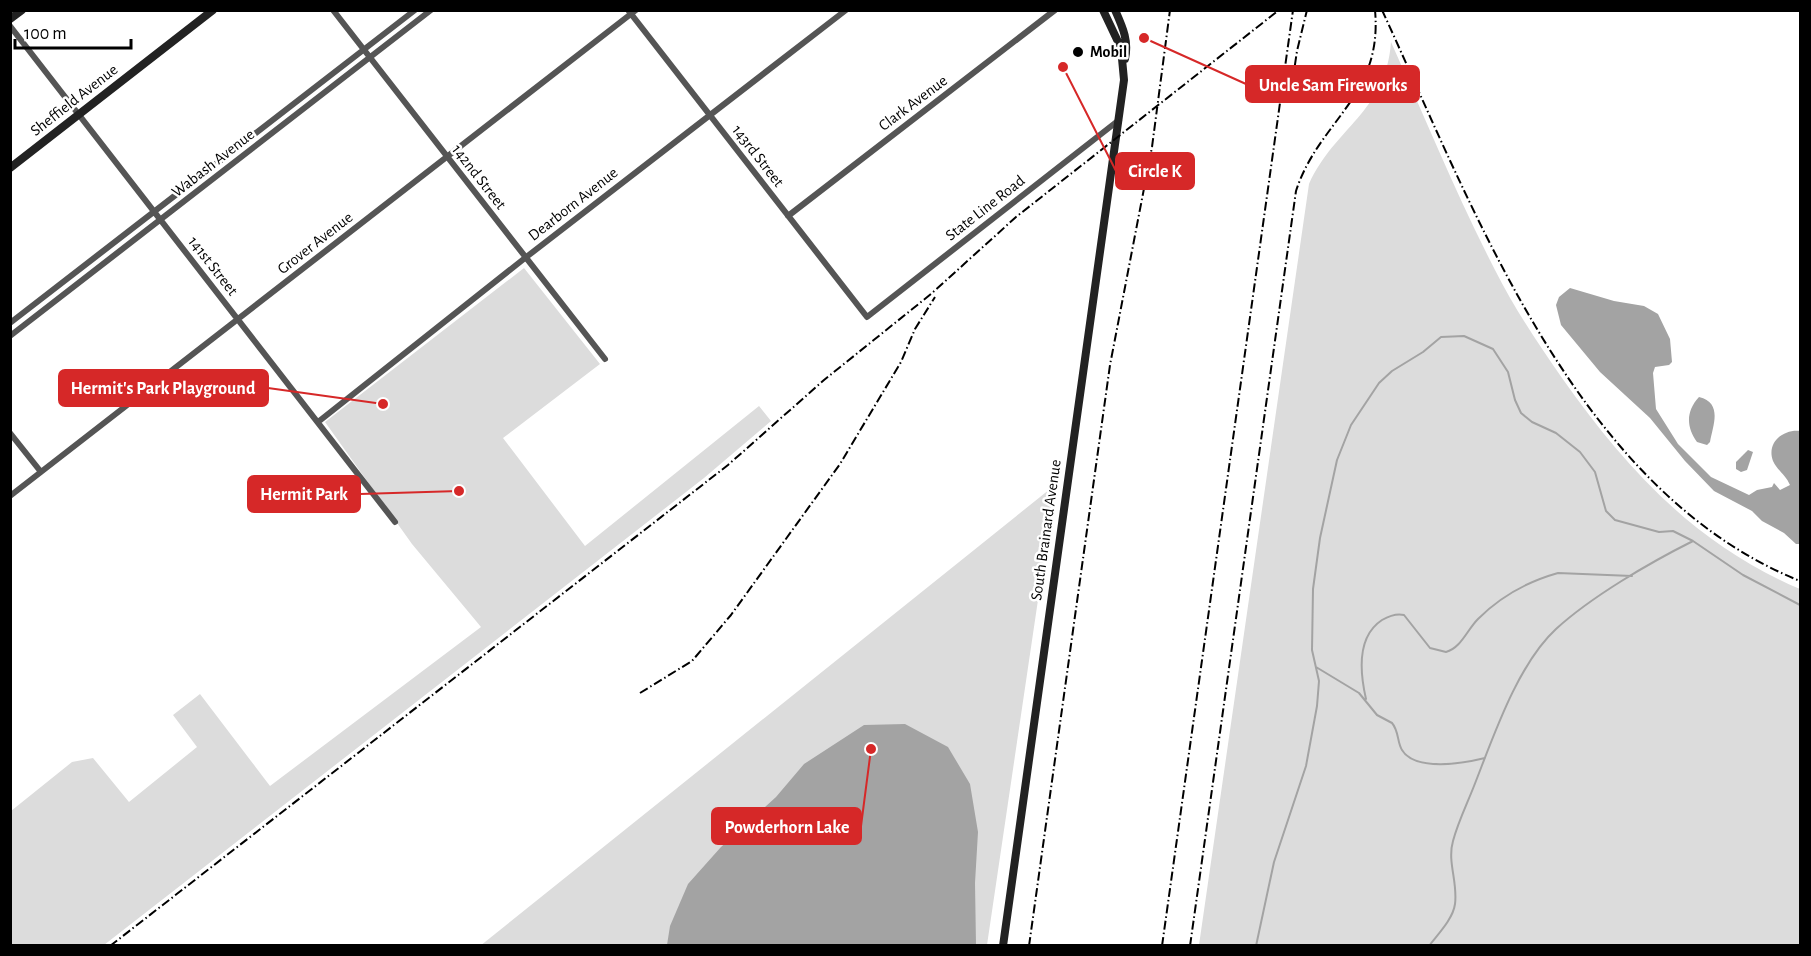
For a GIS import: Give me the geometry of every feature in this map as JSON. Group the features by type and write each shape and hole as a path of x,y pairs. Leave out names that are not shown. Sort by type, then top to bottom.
{"main road":[{"path":"10,19 22,10"},
{"name":"Sheffield Avenue","path":"10,168 213,10"},
{"path":"1103,10 1117,36 1124,66"},
{"name":"South Brainard Avenue","path":"1003,945 1119,120 1127,48 1125,34 1115,10"}],"street":[{"name":"142nd Street","path":"333,10 605,359"},
{"name":"Wabash Avenue","path":"10,323 415,10"},
{"name":"Wabash Avenue","path":"10,336 431,10"},
{"name":"Dearborn Avenue","path":"318,422 525,258 846,10"},
{"name":"Clark Avenue","path":"788,216 1056,11"},
{"name":"143rd Street","path":"632,12 867,317"},
{"name":"Grover Avenue","path":"10,496 632,12"},
{"name":"141st Street","path":"10,26 395,522"},
{"name":"State Line Road","path":"867,317 1119,120"},
{"path":"10,433 41,472"}],"shaded area":[{"path":"1391,42 1454,185 1502,284 1535,338 1586,411 1638,473 1696,527 1763,571 1800,589 1800,945 1199,945 1309,184 1320,164 1370,103 1380,86 1387,66"},
{"path":"524,268 600,364 503,438 585,546 759,406 771,421 704,478 104,945 11,946 11,811 72,762 93,758 129,802 197,747 173,715 200,694 270,786 481,627 412,544 325,422"},
{"path":"1570,288 1614,301 1644,306 1658,314 1670,339 1672,362 1669,365 1655,367 1653,373 1656,409 1678,444 1711,477 1749,495 1757,490 1772,487 1774,483 1780,490 1790,485 1773,461 1772,448 1778,438 1788,432 1800,431 1800,544 1796,544 1784,533 1762,521 1752,511 1714,491 1685,461 1650,418 1600,372 1561,325 1556,305 1559,297"},
{"path":"1699,397 1711,404 1715,415 1710,442 1707,445 1697,442 1689,425 1690,413"},
{"path":"1748,450 1753,452 1747,470 1741,472 1736,469 1736,462"},
{"path":"1055,485 987,945 480,946"},
{"path":"905,724 948,747 970,784 978,832 975,883 976,945 667,945 670,926 688,884 721,847 776,797 804,764 864,725"}],"waterway":[{"path":"1256,946 1274,862 1306,766 1317,706 1319,681 1312,650 1313,589 1320,538 1337,460 1351,425 1379,383 1392,371 1423,352 1441,337 1464,336 1493,349 1508,372 1521,413 1532,422 1556,433 1580,452 1595,472 1606,511 1615,520 1659,532 1673,531 1693,541 1743,575 1800,605"},
{"path":"1429,946 1454,910 1456,896 1451,849 1457,827 1507,703 1529,662 1556,629 1586,605 1640,570 1693,541"},
{"path":"1366,699 1362,678 1364,646 1374,627 1387,617 1404,615 1430,648 1446,652 1456,647 1474,623 1496,603 1535,581 1558,573 1632,576"},
{"path":"1316,667 1359,693 1377,715 1392,723 1396,729 1400,747 1408,757 1429,764 1465,762 1485,758"}],"railway":[{"path":"1029,946 1110,365 1152,147 1170,10"},
{"path":"110,946 728,465 824,380 931,294 1016,217 1279,10"},
{"path":"1162,946 1293,10"},
{"path":"1290,98 1297,51 1307,10"},
{"path":"1190,946 1296,191 1306,166 1360,87 1369,65 1375,40 1375,10"},
{"path":"1382,10 1497,257 1543,338 1595,415 1654,482 1722,539 1800,581"},
{"path":"640,693 692,661 731,615 840,464 901,362 915,329 935,297"}],"place":[{"name":"Uncle Sam Fireworks","path":"1144,38"},
{"name":"Mobil","path":"1078,52"},
{"name":"Circle K","path":"1063,67"},
{"name":"Hermit's Park Playground","path":"383,404"},
{"name":"Hermit Park","path":"459,491"},
{"name":"Powderhorn Lake","path":"871,749"}]}
